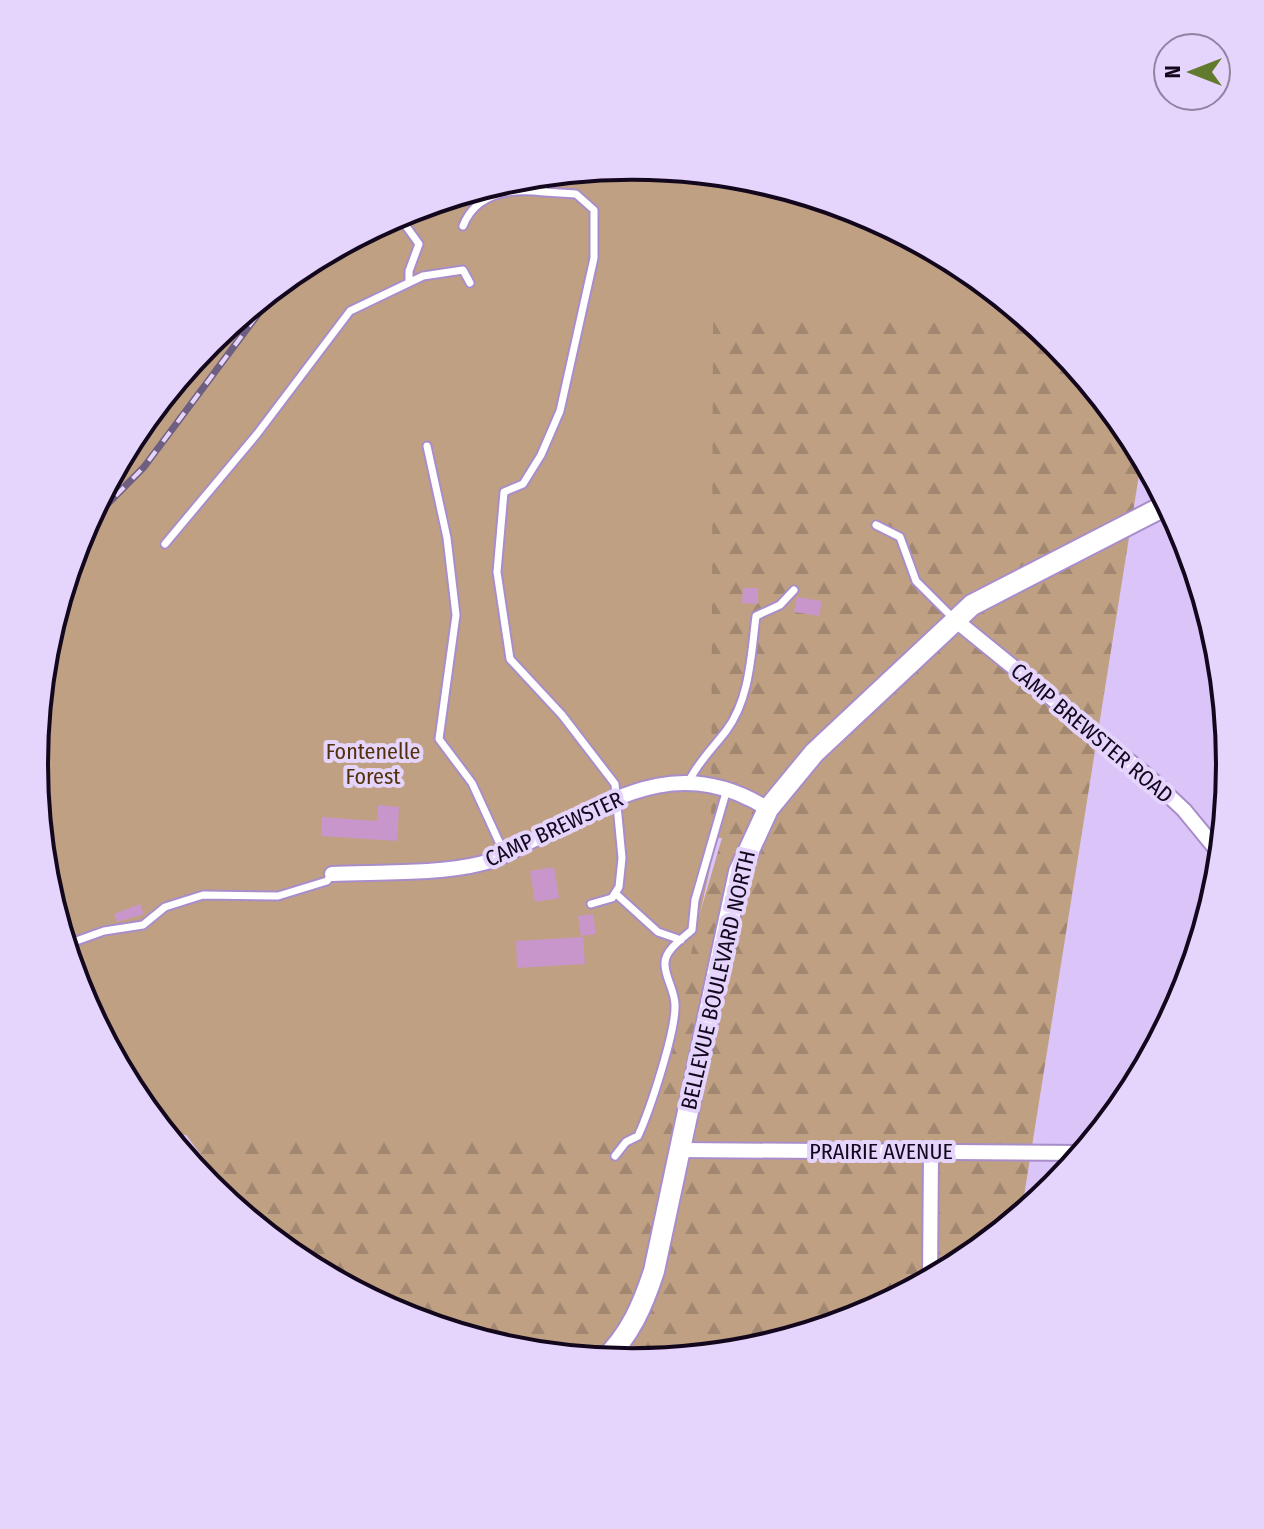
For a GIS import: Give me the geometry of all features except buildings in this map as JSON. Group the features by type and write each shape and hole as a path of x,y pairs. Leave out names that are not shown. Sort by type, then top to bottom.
{"main road":[{"name":"BELLEVUE BOULEVARD NORTH","path":"615,1348 628,1332 643,1305 654,1271 739,872 768,809 814,753 954,619 1009,582 1157,509"}],"street":[{"name":"CAMP BREWSTER ROAD","path":"954,619 1150,778 1184,810 1211,843"},
{"name":"CAMP BREWSTER","path":"332,874 478,865 505,855 614,798 657,784 689,781 727,788 768,809"},
{"name":"PRAIRIE AVENUE","path":"680,1150 1068,1153"},
{"path":"930,1266 931,1152"}],"lane":[{"path":"543,187 544,192"},
{"path":"528,190 576,194 594,210 594,258 560,411 541,455 523,484 504,492 497,572 510,659 562,715 615,784 622,858 619,887 612,898 591,904"},
{"path":"463,226 468,213 490,198"},
{"path":"406,226 419,244 409,271 409,282"},
{"path":"165,544 257,434 350,311 409,282 463,270 470,283"},
{"path":"427,446 447,538 456,615 439,739 472,783 505,855"},
{"path":"876,525 900,537 916,581 954,619"},
{"path":"689,781 701,758 727,730 745,690 756,616 780,605 794,590"},
{"path":"615,1156 626,1142 638,1136 649,1111 676,1009 673,986 664,964 667,954 692,930 695,900 727,788"},
{"path":"76,941 104,931 143,925 165,907 203,895 278,896 327,881 332,874"},
{"path":"615,893 658,932 681,940"}],"green space":[{"path":"632,180 708,185 783,200 855,225 924,259 988,301 1017,325 1071,379 1118,440 1139,475 1024,1197 956,1250 890,1288 820,1318 746,1337 670,1347 594,1347 518,1337 444,1318 340,1270 276,1228 221,1178 146,1071 95,949 67,816 61,677 70,606 92,541 126,472 146,440 193,379 276,301 340,259 444,211 518,192 556,185","holes":["636,834 722,838 642,1111"]},
{"name":"Fontenelle Forest","path":"632,180 708,185 820,211 924,259 988,301 1015,323 713,322 711,864 651,1134 181,1135 146,1089 126,1056 92,988 79,952 59,878 49,803 48,764 49,726 59,651 92,541 126,472 146,440 193,379 219,352 276,301 308,279 340,259 409,225 444,211 518,192 556,185"}],"railway":[{"path":"111,501 144,467 255,319"}]}
